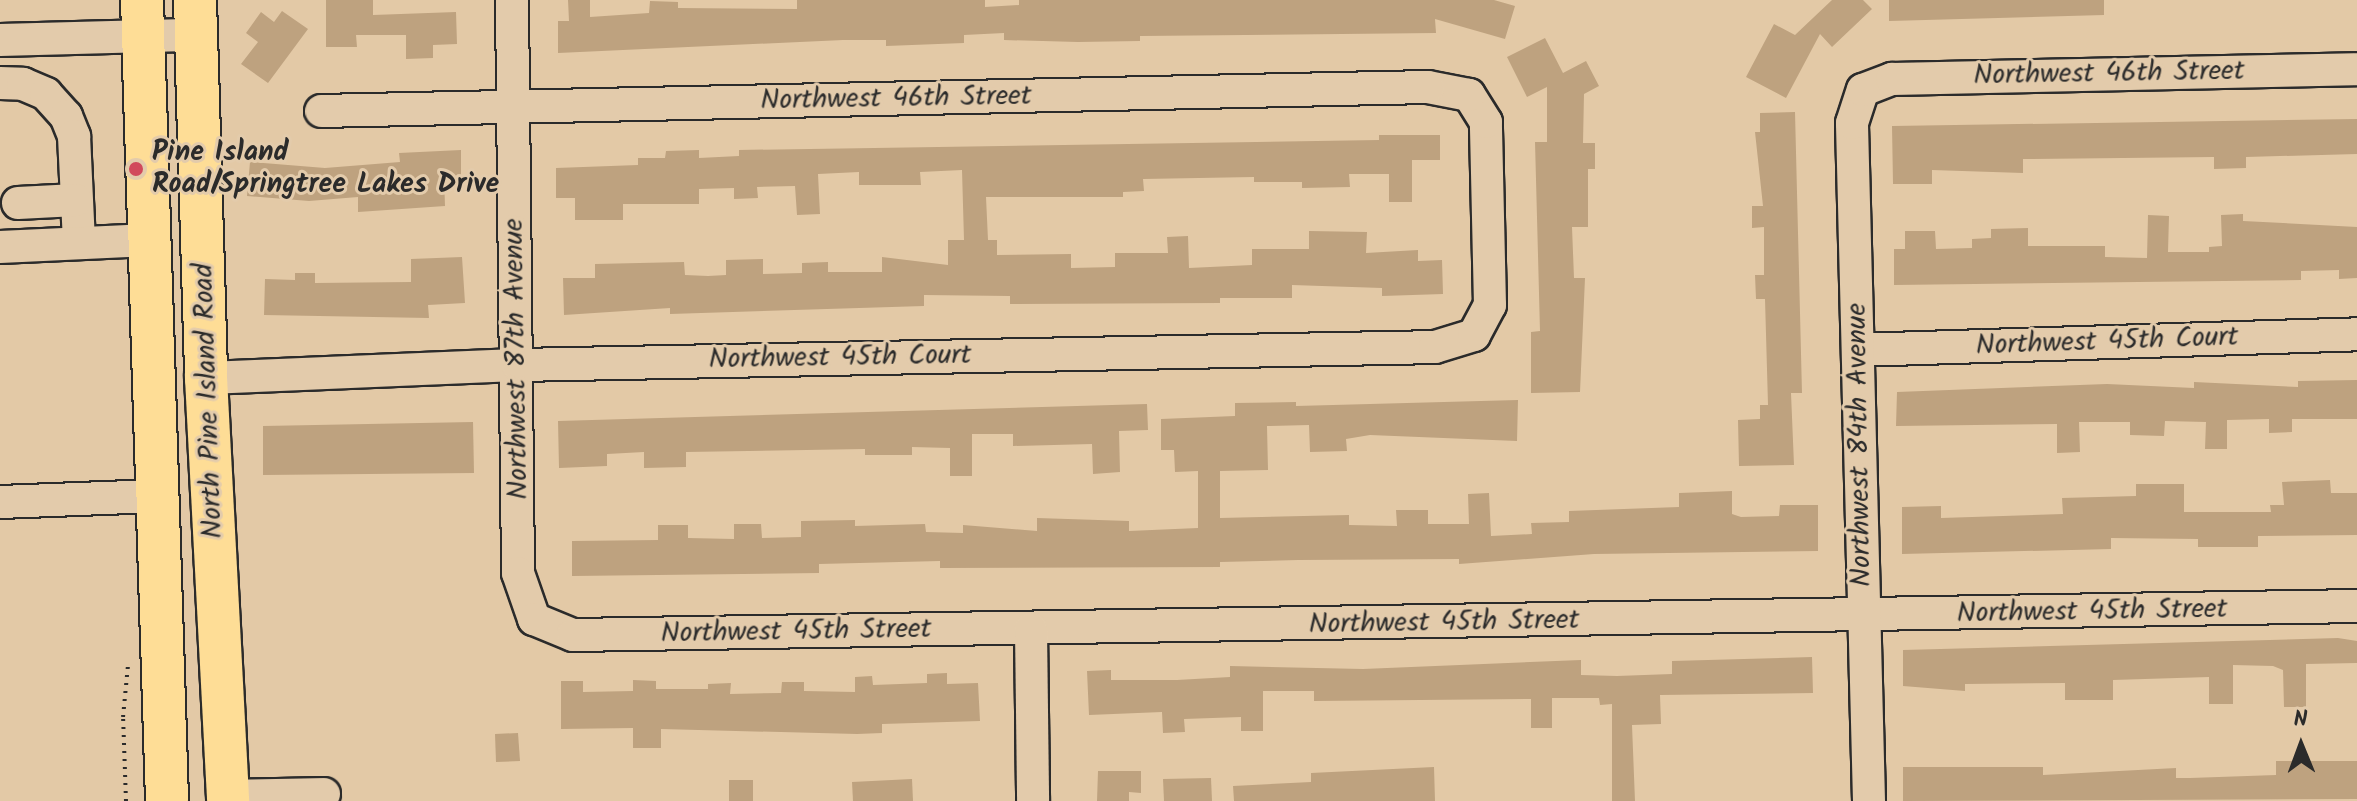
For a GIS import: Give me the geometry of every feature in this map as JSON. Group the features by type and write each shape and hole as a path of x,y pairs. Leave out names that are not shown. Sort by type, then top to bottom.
{"main road":[{"name":"North Pine Island Road","path":"196,18 206,378 228,798"},
{"name":"North Pine Island Road","path":"143,19 167,801"},
{"path":"153,365 188,415 195,544 220,651"}],"street":[{"name":"Northwest 87th Avenue","path":"512,0 518,573 534,619"},
{"path":"0,40 143,19 196,18"},
{"name":"Northwest 46th Street","path":"1863,90 1892,79 2357,69"},
{"path":"0,83 23,84 46,94 66,116 74,136 79,243"},
{"name":"Northwest 46th Street","path":"321,111 1428,87 1469,95 1486,122 1490,305 1474,335"},
{"name":"Northwest 84th Avenue","path":"1863,90 1852,123 1869,801"},
{"path":"18,203 76,200"},
{"path":"0,247 149,240"},
{"name":"Northwest 45th Court","path":"1858,350 2357,334"},
{"name":"Northwest 45th Court","path":"206,378 518,365 1435,347 1474,335"},
{"path":"0,502 157,496"},
{"name":"Northwest 45th Street","path":"534,619 573,635 2357,606"},
{"path":"1031,629 1033,801"},
{"path":"228,798 324,794"}],"path":[{"path":"126,801 123,717 129,657"}],"building":[{"path":"326,0 373,0 373,15 456,12 457,44 433,45 433,58 406,59 406,35 356,35 357,47 326,47"},
{"path":"568,0 590,0 590,17 649,13 650,1 678,2 678,8 797,9 797,0 985,0 985,7 1019,5 1019,0 1494,0 1515,6 1505,39 1435,19 1436,33 1140,36 1140,41 1078,42 1004,40 1004,33 964,35 964,43 886,46 886,40 843,40 558,53 558,21 569,21"},
{"path":"1832,0 1863,0 1872,9 1832,47 1820,34 1786,98 1746,77 1774,24 1795,35"},
{"path":"1889,0 2104,0 2104,15 1889,21"},
{"path":"282,11 308,29 268,83 241,64 258,42 246,33 261,12 274,22"},
{"path":"1545,38 1563,73 1586,61 1599,86 1584,94 1583,143 1595,143 1595,169 1588,169 1588,227 1572,227 1574,278 1585,278 1580,392 1531,393 1531,332 1540,331 1535,142 1547,142 1547,87 1527,97 1507,57"},
{"path":"1795,112 1802,393 1791,393 1794,465 1739,466 1738,420 1760,419 1760,405 1768,405 1765,299 1756,299 1755,275 1764,275 1764,227 1752,228 1752,206 1763,206 1755,132 1760,132 1760,113"},
{"path":"2357,119 2357,154 2246,157 2246,168 2214,169 2214,157 2023,159 2023,173 1932,170 1932,184 1893,184 1892,126"},
{"path":"1379,135 1440,135 1440,160 1412,160 1412,202 1389,202 1389,174 1349,174 1350,187 1302,188 1302,182 1254,182 1254,177 1143,179 1144,191 1123,192 1123,197 986,197 988,240 997,240 997,255 1071,254 1071,268 1115,267 1115,253 1168,253 1167,237 1188,236 1189,268 1252,265 1252,249 1309,249 1309,231 1367,232 1366,253 1418,250 1418,261 1442,260 1443,294 1382,296 1382,288 1292,285 1292,298 1220,298 1220,303 1010,304 1010,296 924,295 924,306 670,314 670,308 564,315 563,278 595,278 595,264 684,262 685,275 708,276 726,275 726,260 763,259 763,274 802,273 802,263 828,262 828,272 882,272 882,257 948,265 948,240 964,240 962,170 920,172 921,185 859,185 859,172 818,174 820,214 797,215 795,186 757,187 758,198 734,199 734,188 699,189 699,204 623,204 623,220 575,220 575,198 556,198 556,168 638,165 638,158 665,158 666,151 699,150 699,158 739,156 739,150 1379,140"},
{"path":"461,150 461,176 444,176 445,206 358,212 358,197 309,201 247,196 250,162 325,168 400,162 399,153"},
{"path":"2243,214 2243,221 2357,227 2357,278 2339,279 2339,270 2301,271 2301,280 1894,285 1894,249 1905,249 1905,231 1935,231 1936,249 1972,248 1972,239 1991,238 1991,229 2028,228 2028,246 2105,246 2105,257 2147,258 2148,215 2169,216 2168,252 2209,252 2209,247 2222,246 2221,215"},
{"path":"462,257 465,303 428,305 429,318 264,315 265,279 295,280 295,273 315,273 315,283 411,282 411,259"},
{"path":"2357,380 2357,419 2292,419 2292,432 2269,433 2269,419 2227,420 2227,449 2205,449 2206,422 2165,421 2164,436 2130,435 2130,422 2079,422 2080,452 2057,453 2057,424 1896,426 1897,392 2107,384 2194,388 2194,382 2298,387 2298,381"},
{"path":"1518,400 1517,441 1370,435 1346,439 1347,451 1310,452 1309,425 1267,426 1268,470 1220,471 1220,518 1349,515 1349,525 1397,526 1396,510 1428,510 1428,524 1469,524 1468,494 1489,493 1491,536 1532,534 1531,523 1569,522 1569,511 1679,507 1679,493 1732,491 1732,514 1741,517 1779,516 1780,505 1818,505 1818,551 1594,554 1459,564 1459,559 1220,562 1220,567 940,568 940,561 819,564 819,573 572,576 572,541 658,540 658,525 688,525 688,538 734,539 734,524 761,524 762,538 801,537 801,521 855,520 855,526 925,524 926,532 963,533 963,525 1037,531 1037,518 1129,521 1129,531 1198,528 1198,471 1175,472 1174,450 1161,450 1161,419 1235,416 1235,403 1296,402 1296,406"},
{"path":"1147,404 1148,430 1119,431 1120,472 1093,474 1092,444 1013,446 1013,434 972,434 972,476 950,476 950,448 912,447 912,455 865,455 865,449 686,452 686,467 644,468 644,452 607,454 607,466 559,468 558,421"},
{"path":"473,422 474,473 263,475 263,426"},
{"path":"2330,480 2331,493 2357,493 2357,535 2258,536 2258,547 2198,547 2198,539 2111,538 2111,549 1902,554 1902,507 1941,506 1941,518 2063,514 2062,498 2136,496 2136,484 2184,484 2184,512 2271,512 2270,505 2284,505 2282,482"},
{"path":"2338,638 2357,641 2357,663 2306,664 2306,707 2284,707 2283,670 2273,666 2233,665 2233,704 2209,704 2209,677 2113,680 2113,700 2065,700 2065,683 1965,684 1965,691 1903,686 1903,650"},
{"path":"1812,657 1813,693 1660,695 1661,724 1632,725 1635,801 1612,801 1612,704 1600,705 1599,698 1552,698 1552,728 1531,728 1531,699 1314,701 1314,691 1263,691 1263,731 1241,731 1241,717 1184,719 1185,732 1163,733 1162,712 1089,715 1087,671 1111,670 1111,680 1177,680 1230,677 1230,666 1363,669 1581,660 1581,675 1617,676 1672,674 1672,661"},
{"path":"947,673 947,684 978,683 980,721 882,724 882,733 857,734 661,729 661,748 633,748 633,728 561,729 561,681 583,681 583,692 633,691 633,680 656,681 656,689 708,689 708,684 731,683 730,694 781,693 782,682 804,682 804,691 855,692 855,677 872,676 873,685 927,683 927,674"},
{"path":"518,733 520,761 496,762 495,734"},
{"path":"2276,761 2357,761 2357,799 1903,801 1903,767 2043,767 2043,775 2176,768 2176,778 2190,778 2276,775"},
{"path":"1434,767 1435,801 1234,801 1233,786 1311,782 1311,773"},
{"path":"1098,771 1141,771 1141,793 1129,792 1129,801 1097,801"},
{"path":"1211,778 1212,801 1164,801 1163,779"},
{"path":"912,779 913,801 853,801 852,782"},
{"path":"729,780 753,780 753,801 729,801"}],"place":[{"name":"Pine Island Road/Springtree Lakes Drive","path":"136,169"}]}
